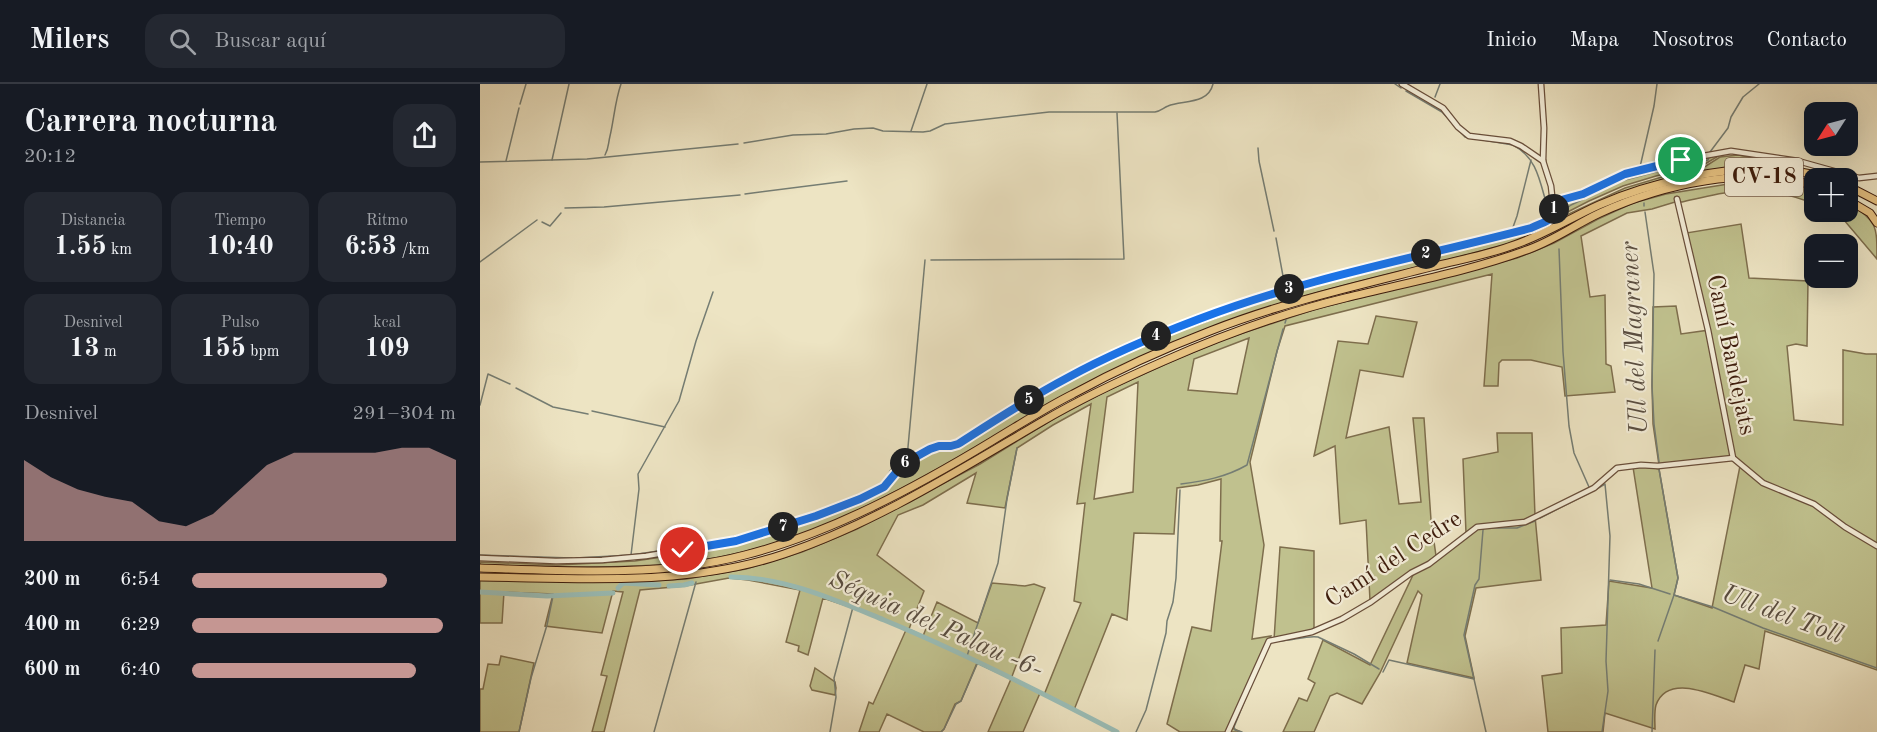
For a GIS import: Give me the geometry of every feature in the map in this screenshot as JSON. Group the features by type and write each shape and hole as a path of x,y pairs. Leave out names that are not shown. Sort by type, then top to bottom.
{"main road":[{"name":"CV-18","path":"480,568 636,570 670,568 708,563 761,550 820,530 866,509 951,465 1075,392 1161,352 1253,315 1343,289 1507,248 1548,232 1605,202 1655,185 1690,177 1753,169 1804,173"},
{"name":"CV-18","path":"480,577 636,578 670,576 710,572 781,555 824,540 870,518 995,450 1080,400 1175,356 1255,324 1345,298 1510,256 1552,240 1597,215 1656,192 1703,183 1755,177 1776,177 1804,183"},
{"path":"1858,191 1877,201"},
{"path":"1858,206 1870,213 1877,223"}],"street":[{"path":"1402,84 1443,108 1458,127 1469,136 1510,141 1544,161"},
{"path":"480,558 556,561 646,556 736,541 808,519 884,487 903,464 930,449 958,444 1002,415 1066,379 1101,360 1154,337 1212,314 1311,282 1531,228 1551,219 1554,214 1554,202 1544,161 1541,84"},
{"path":"1554,202 1583,194 1633,172 1731,151 1798,161 1859,178 1877,176"},
{"name":"Camí Bandejats","path":"1677,199 1708,330 1733,458 1763,483 1814,504 1845,527 1877,546"},
{"name":"Camí del Cedre","path":"1228,732 1269,641 1312,632 1342,618 1371,602 1411,573 1429,564 1477,527 1525,522 1594,488 1617,468 1733,458"}],"green space":[{"path":"1720,155 1705,164 1623,186 1556,218 1555,205 1579,198 1612,182 1637,173"},
{"path":"1738,155 1798,166 1728,171 1671,179 1643,186 1616,195 1511,243 1310,294 1223,323 1108,372 891,494 833,521 774,544 722,557 659,565 574,567 480,565 480,562 558,565 635,561 689,553 768,536 857,504 889,488 903,469 931,453 958,448 1068,382 1166,336 1281,295 1532,231 1625,188 1706,166 1720,157"},
{"path":"1753,180 1780,181 1804,186 1804,200 1767,191 1730,192 1627,213 1581,236 1590,297 1605,295 1606,364 1611,366 1615,392 1565,396 1562,367 1531,360 1502,360 1499,363 1498,386 1484,386 1492,274 1285,326 1250,462 1264,545 1252,639 1271,636 1232,728 1241,732 1180,732 1167,724 1192,627 1211,631 1222,541 1220,541 1221,479 1177,488 1174,534 1134,533 1127,620 1112,614 1074,710 1044,695 1081,603 1074,601 1085,503 1077,504 1091,404 1017,448 1005,508 967,503 976,473 923,505 898,515 877,555 924,591 909,629 923,636 937,602 978,623 992,583 1025,586 1034,584 1045,588 1011,679 977,663 961,701 955,704 941,732 924,732 887,714 879,732 859,732 869,702 873,704 906,630 823,598 808,655 798,651 799,646 786,642 800,590 729,578 685,586 640,590 604,732 592,732 607,676 601,675 623,592 613,591 602,633 545,626 553,594 504,592 502,623 480,623 480,580 630,582 686,579 746,569 802,552 857,529 980,464 1048,422 1104,392 1177,359 1225,339 1316,309 1517,258 1554,243 1633,203 1666,194","holes":["1249,338 1237,394 1188,390 1194,359","1138,382 1133,492 1094,499 1107,397"]},
{"path":"1858,210 1873,225 1877,238 1877,259 1858,234 1846,222 1858,222"},
{"path":"1741,224 1749,278 1804,281 1804,288 1808,288 1807,346 1796,344 1787,346 1794,420 1843,425 1843,350 1877,354 1877,545 1863,538 1829,513 1763,482 1735,457 1659,465 1653,424 1653,307 1676,306 1681,334 1709,330 1686,233"},
{"path":"1376,316 1417,322 1403,377 1360,370 1346,438 1389,427 1399,504 1421,502 1413,418 1424,418 1431,520 1436,556 1370,601 1366,520 1340,524 1335,446 1314,456 1338,341 1368,344"},
{"path":"1497,433 1532,433 1535,516 1541,580 1476,588 1465,636 1474,678 1407,663 1422,595 1418,591 1380,673 1362,704 1337,693 1330,696 1314,732 1283,732 1299,698 1307,701 1315,683 1308,679 1323,640 1370,665 1414,573 1466,533 1463,459 1498,452"},
{"path":"1740,466 1756,480 1815,506 1877,548 1877,670 1765,631 1759,669 1745,665 1734,702 1703,691 1680,688 1662,695 1655,708 1655,729 1605,713 1603,732 1548,732 1542,676 1562,673 1561,628 1606,625 1609,581 1652,588 1633,467 1659,469 1678,578 1674,595 1712,608"},
{"path":"1280,547 1314,551 1314,629 1313,633 1296,638 1274,640"},
{"path":"501,656 534,663 519,732 480,732 480,689 483,689 488,664 499,665"},
{"path":"815,668 835,682 835,695 812,690 810,686"},
{"path":"1011,679 1040,693 1023,732 988,732"}],"waterway":[{"path":"520,104 526,84"},
{"path":"552,160 569,84"},
{"path":"605,155 621,84"},
{"path":"911,131 927,84"},
{"path":"744,143 854,129 873,128 883,131 923,132 945,124 1049,112 1155,112 1174,104 1200,99 1210,91 1213,84"},
{"path":"1395,84 1401,88"},
{"path":"1435,97 1440,84"},
{"name":"Ull del Magraner","path":"1640,167 1657,84"},
{"path":"1710,152 1728,128 1731,117 1743,97 1759,84"},
{"path":"1406,91 1442,112 1465,137 1513,145 1521,150 1536,171 1550,209"},
{"path":"506,161 519,108"},
{"path":"931,260 1124,259 1117,113"},
{"path":"480,162 587,159 738,144"},
{"path":"1258,148 1274,231"},
{"path":"1558,215 1571,205 1621,181 1708,160 1709,157"},
{"path":"1285,287 1512,230 1531,160"},
{"path":"745,194 847,181"},
{"path":"565,208 604,207 740,195"},
{"name":"Ull del Magraner","path":"1645,212 1654,274 1652,386 1659,462"},
{"path":"542,222 550,226 561,213"},
{"path":"480,262 537,220"},
{"path":"1276,238 1285,287"},
{"path":"1559,249 1563,352 1569,426 1574,453 1589,487"},
{"path":"907,458 925,260"},
{"path":"1251,298 1279,289"},
{"path":"631,555 639,489 638,474 679,401 713,292"},
{"path":"1202,315 1244,300"},
{"path":"1134,343 1195,317"},
{"path":"1181,484 1215,478 1247,465 1283,329"},
{"path":"1016,403 1082,366 1130,345"},
{"path":"480,405 488,374 510,384"},
{"path":"516,388 553,407 588,414"},
{"path":"947,442 957,441 1009,408"},
{"path":"592,411 665,427"},
{"path":"785,523 834,507 869,491 883,483 891,469 897,464 909,456 942,442"},
{"path":"967,656 998,563 1017,448"},
{"name":"Ull del Magraner","path":"1658,641 1678,578 1659,469"},
{"path":"1595,490 1605,484 1610,536 1606,661 1608,691 1602,732"},
{"path":"1136,732 1146,710 1173,602 1180,490"},
{"path":"1540,518 1589,493"},
{"path":"1489,528 1517,528 1535,521"},
{"path":"1484,528 1479,579 1475,585 1464,635 1486,732"},
{"path":"692,546 766,529"},
{"path":"576,558 631,555 679,548"},
{"path":"480,555 572,558"},
{"name":"Séquia del Palau -6-","path":"731,577 790,585 847,605 973,659 1117,732"},
{"name":"Ull del Toll","path":"1610,580 1639,584 1670,594"},
{"path":"654,732 696,582"},
{"name":"Séquia del Palau -6-","path":"618,588 623,583 659,585"},
{"name":"Séquia del Palau -6-","path":"669,586 692,583"},
{"name":"Séquia del Palau -6-","path":"480,592 547,596 613,593"},
{"name":"Ull del Toll","path":"1674,595 1713,607 1763,628 1877,668"},
{"path":"519,732 553,596"},
{"path":"830,732 836,697 834,678 853,607"},
{"path":"1280,641 1318,637 1379,669"},
{"name":"Ull del Magraner","path":"1652,732 1655,650"},
{"path":"1383,672 1389,660 1474,679"},
{"path":"941,732 956,704 961,701 978,662"},
{"path":"1242,732 1235,730 1234,727 1249,690"}],"route":[{"path":"683,550 736,541 769,532 860,499 884,487 903,464 930,449 958,444 1002,415 1101,360 1199,319 1311,282 1531,228 1551,219 1554,214 1554,202 1583,194 1625,174 1681,160"}]}
